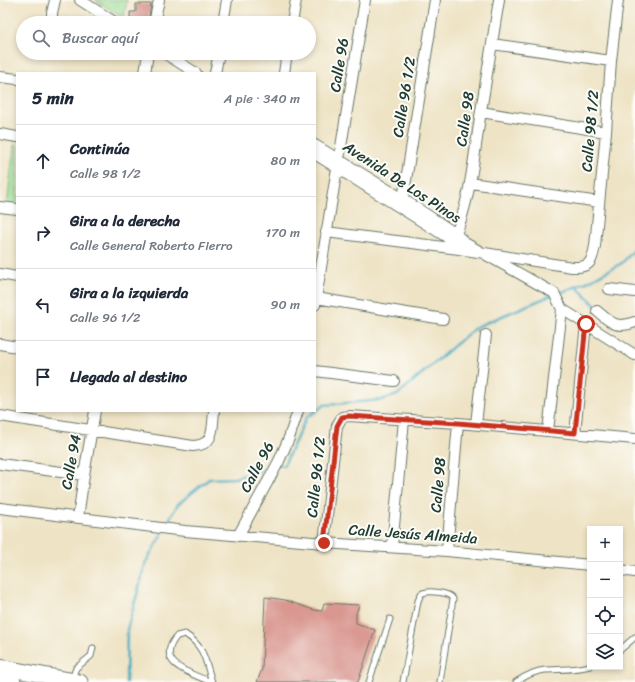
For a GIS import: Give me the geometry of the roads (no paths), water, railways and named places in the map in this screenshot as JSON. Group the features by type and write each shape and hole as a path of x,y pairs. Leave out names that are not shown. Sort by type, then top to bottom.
{"main road":[{"path":"0,667 74,682"},
{"path":"0,680 13,682"}],"street":[{"path":"52,16 55,0"},
{"path":"80,0 105,16"},
{"path":"155,16 158,0"},
{"path":"224,16 227,0"},
{"path":"293,16 296,0"},
{"name":"Calle 96","path":"316,301 326,232 365,0"},
{"name":"Calle 96 1/2","path":"403,199 435,0"},
{"name":"Calle 98","path":"453,241 465,207 471,183 499,0"},
{"name":"Calle 98 1/2","path":"480,252 572,267 585,266 589,264 594,254 606,132 611,61 618,0"},
{"path":"492,44 611,61"},
{"path":"145,72 147,60"},
{"path":"175,60 194,72"},
{"path":"216,72 218,60"},
{"path":"284,72 286,60"},
{"path":"0,76 16,79"},
{"path":"481,112 606,132"},
{"path":"0,134 16,137"},
{"name":"Avenida De Los Pinos","path":"316,146 338,164 453,241 465,243 480,252"},
{"name":"Avenida De Los Pinos","path":"316,154 338,164 403,199 453,241"},
{"path":"471,183 599,202"},
{"path":"0,207 16,210"},
{"path":"326,232 453,241 480,252 554,293 562,309 635,355"},
{"path":"0,274 16,277"},
{"path":"609,289 635,292"},
{"path":"316,301 443,319"},
{"path":"548,431 562,309"},
{"path":"596,311 615,324 626,325 635,322"},
{"path":"575,433 586,324"},
{"path":"476,424 486,335"},
{"path":"0,344 16,347"},
{"path":"316,371 394,381"},
{"name":"Calle 94","path":"78,518 95,412"},
{"path":"0,416 193,446 204,444 209,440 214,412"},
{"name":"Calle 96","path":"238,536 279,462 290,438 298,412"},
{"name":"Calle 96 1/2","path":"324,543 337,426 342,417 349,416 404,420"},
{"path":"392,547 404,420 476,424 635,439"},
{"name":"Calle 98","path":"447,551 458,423"},
{"path":"0,464 84,475"},
{"path":"0,508 78,518"},
{"name":"Calle Jesús Almeida","path":"78,518 238,536 447,551 587,565"},
{"path":"623,570 635,572"}],"lane":[{"path":"403,682 418,601 421,594 426,592 448,594 452,596 453,599 440,682"},
{"path":"369,682 390,619"},
{"path":"184,634 199,645 211,682 175,666 168,655 169,649 177,636 184,634"},
{"path":"623,647 635,637"},
{"path":"74,682 76,668 91,656 93,648"},
{"path":"516,682 534,673 545,670 587,666"}],"waterway":[{"path":"557,294 587,282 622,263 635,249"},
{"path":"576,286 598,308"},
{"path":"316,411 324,405 382,400 397,395 476,327 552,295"},
{"path":"279,466 284,465 306,418 314,412"},
{"path":"166,525 178,504 209,479 235,478 271,468"},
{"path":"126,682 127,630 146,562 163,532"}]}
